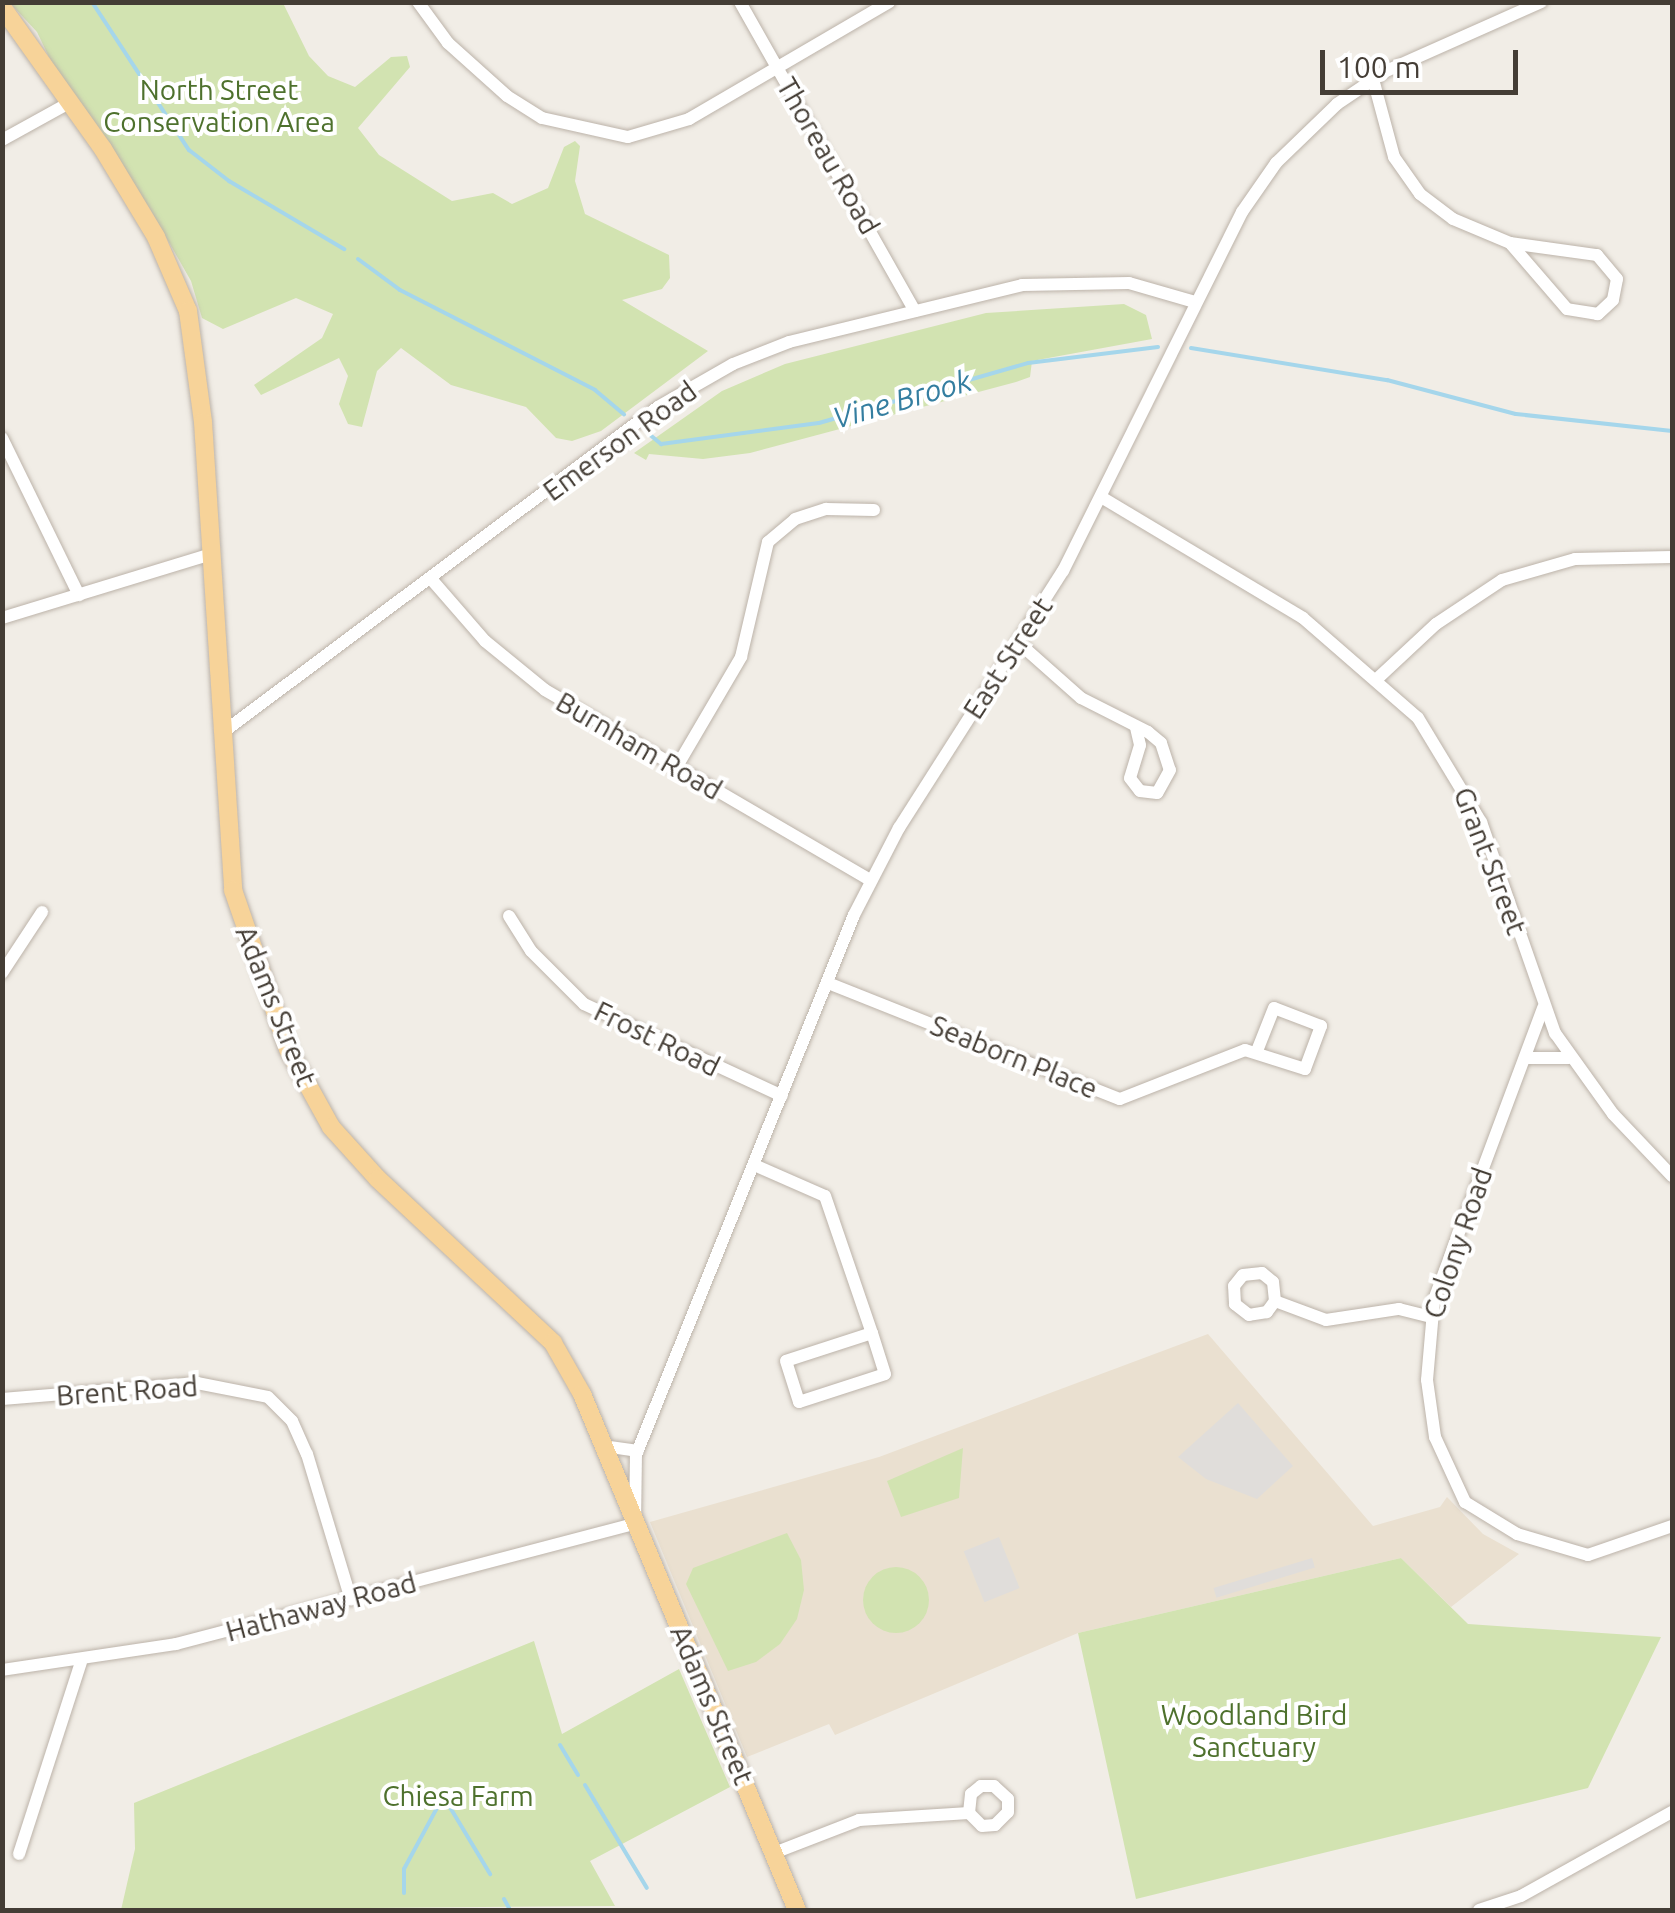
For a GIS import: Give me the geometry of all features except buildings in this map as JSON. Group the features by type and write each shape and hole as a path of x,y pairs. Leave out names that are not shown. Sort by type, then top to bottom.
{"main road":[{"name":"Adams Street","path":"2,8 70,103 156,237 188,311 211,554 233,890 249,946 310,1096 378,1180 542,1328 603,1446 797,1910"}],"street":[{"path":"418,2 448,43 508,96 542,118 587,132 628,137 665,130 889,2"},
{"name":"Thoreau Road","path":"740,2 915,310"},
{"name":"East Street","path":"636,1524 638,1450 870,880 1020,644 1101,498 1195,302 1276,163 1336,104 1373,80 1541,2"},
{"path":"1373,80 1394,157 1420,194 1453,219 1510,243 1597,255 1617,279 1614,300 1587,316 1567,309 1510,243"},
{"path":"2,140 70,103"},
{"name":"Emerson Road","path":"222,733 677,394 789,342 1022,285 1073,282 1145,286 1195,302"},
{"path":"2,438 80,595"},
{"name":"Grant Street","path":"1101,498 1304,618 1378,678 1418,718 1462,782 1542,1008 1570,1058 1672,1176"},
{"path":"676,768 741,657 768,542 795,519 826,509 874,510"},
{"path":"2,618 211,554"},
{"path":"1378,678 1436,624 1502,580 1575,559 1672,557"},
{"name":"Burnham Road","path":"432,580 484,641 532,681 870,880"},
{"path":"1020,644 1076,695 1136,727 1161,743 1169,777 1157,793 1140,791 1130,778 1139,752 1136,727"},
{"path":"2,973 42,912"},
{"name":"Frost Road","path":"509,916 531,951 584,1004 782,1096"},
{"name":"Seaborn Place","path":"828,982 1120,1100 1238,1052 1257,1051"},
{"path":"1274,1008 1321,1026 1306,1069 1257,1051 1274,1008"},
{"name":"Colony Road","path":"1542,1008 1431,1317 1427,1380 1435,1438 1445,1470 1470,1507 1516,1534 1588,1554 1672,1526"},
{"path":"1526,1058 1570,1058"},
{"path":"754,1166 825,1196 872,1333 885,1374 799,1402 786,1361 872,1333"},
{"path":"1275,1301 1326,1320 1399,1309 1431,1317"},
{"name":"Brent Road","path":"2,1399 197,1383 268,1397 292,1421 307,1454 351,1600"},
{"path":"603,1446 638,1450"},
{"name":"Hathaway Road","path":"2,1670 81,1662 351,1600 636,1524"},
{"path":"19,1854 81,1662"},
{"path":"1478,1910 1521,1896 1672,1812"},
{"path":"774,1852 818,1830 859,1820 969,1813"}],"shaded area":[{"path":"1208,1334 1373,1526 1440,1507 1447,1497 1483,1534 1519,1554 1451,1607 1401,1558 1078,1633 835,1735 829,1724 747,1757 650,1522 879,1457"},
{"path":"1238,1403 1293,1466 1257,1499 1206,1479 1178,1457"},
{"path":"999,1537 1020,1588 984,1602 964,1551"},
{"path":"1312,1558 1315,1568 1216,1598 1214,1588"}],"green space":[{"name":"North Street Conservation Area","path":"10,3 283,3 309,56 328,76 355,87 391,57 407,56 410,67 358,128 379,155 452,201 493,193 512,204 548,188 564,147 575,141 580,146 575,181 585,214 669,255 670,278 662,289 622,300 708,351 601,431 572,441 556,438 526,407 451,385 401,348 377,371 362,427 348,424 339,404 348,376 339,358 261,395 254,385 322,338 333,314 296,298 223,329 202,318 191,281 150,209 59,78 37,32"},
{"path":"1124,304 1146,315 1152,339 1032,361 1030,377 1016,382 750,453 703,459 649,454 646,460 634,453 722,391 785,364 986,313"},
{"path":"963,1448 959,1498 901,1517 887,1481"},
{"path":"787,1533 801,1560 804,1590 797,1619 780,1644 756,1662 728,1671 686,1584 693,1568"},
{"name":"Woodland Bird Sanctuary","path":"1401,1558 1468,1624 1661,1637 1588,1788 1136,1899 1078,1633"},
{"path":"896,1567 919,1577 929,1600 919,1623 896,1633 873,1623 863,1600 873,1577"},
{"name":"Chiesa Farm","path":"534,1641 562,1734 679,1669 730,1787 590,1861 615,1906 121,1910 135,1849 134,1803"}],"waterway":[{"name":"Vine Brook","path":"92,2 189,150 229,181 344,249"},
{"name":"Vine Brook","path":"358,259 400,290 595,390 624,414"},
{"name":"Vine Brook","path":"649,434 661,444 819,423 1028,363 1158,347"},
{"name":"Vine Brook","path":"1191,348 1387,380 1516,414 1672,431"},
{"path":"560,1745 578,1775"},
{"path":"585,1785 647,1888"},
{"path":"448,1804 490,1874"},
{"path":"404,1893 404,1869 438,1806"},
{"path":"504,1899 510,1910"}]}
